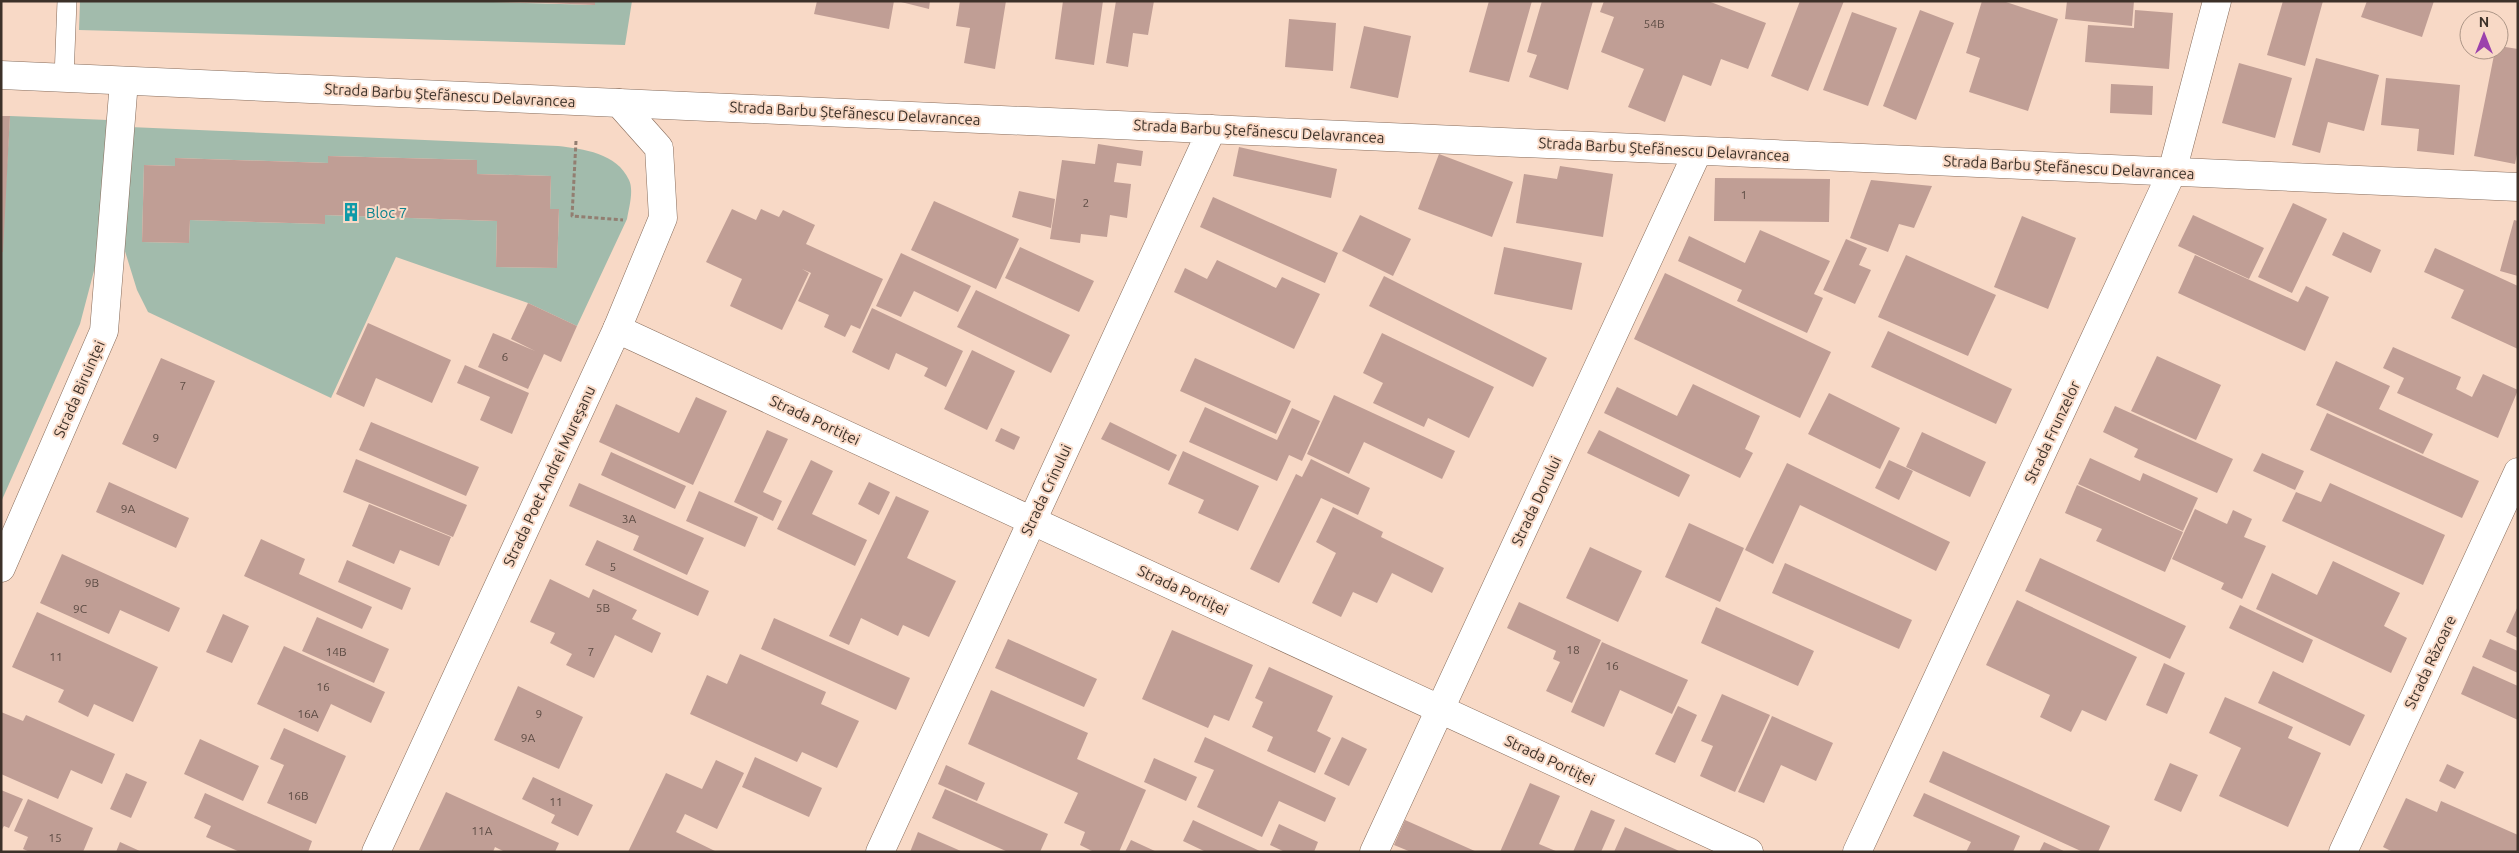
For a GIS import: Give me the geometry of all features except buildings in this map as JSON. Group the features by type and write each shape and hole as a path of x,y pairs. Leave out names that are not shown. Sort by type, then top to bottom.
{"street":[{"name":"Strada Frunzelor","path":"1857,852 2172,172 2217,1"},
{"name":"Strada Barbu Ștefănescu Delavrancea","path":"1,75 2518,187"},
{"name":"Strada Biruinței","path":"3,559 104,331 124,81"},
{"name":"Strada Poet Andrei Mureșanu","path":"376,852 617,329 663,218 659,148 619,103"},
{"name":"Strada Crinului","path":"880,852 1212,129"},
{"name":"Strada Dorului","path":"1374,852 1698,151"},
{"name":"Strada Portiței","path":"617,329 1749,852"},
{"name":"Strada Răzoare","path":"2343,852 2518,472"}],"lane":[{"path":"64,78 67,1"}],"path":[{"path":"576,141 572,216 627,221"}],"green space":[{"path":"80,1 458,1 595,5 595,1 632,1 625,45 79,30"},
{"path":"10,116 108,120 95,267 80,324 1,502 1,263"},
{"path":"130,127 558,146 588,151 608,158 624,171 631,189 627,219 577,326 528,303 396,257 331,398 148,312 137,290 124,248","holes":["329,156 477,160 477,174 551,176 550,209 559,209 557,268 496,267 497,221 325,215 325,224 190,220 189,243 142,242 144,165 175,166 176,158 328,163"]}],"place":[{"name":"Bloc 7","path":"351,212"}]}
